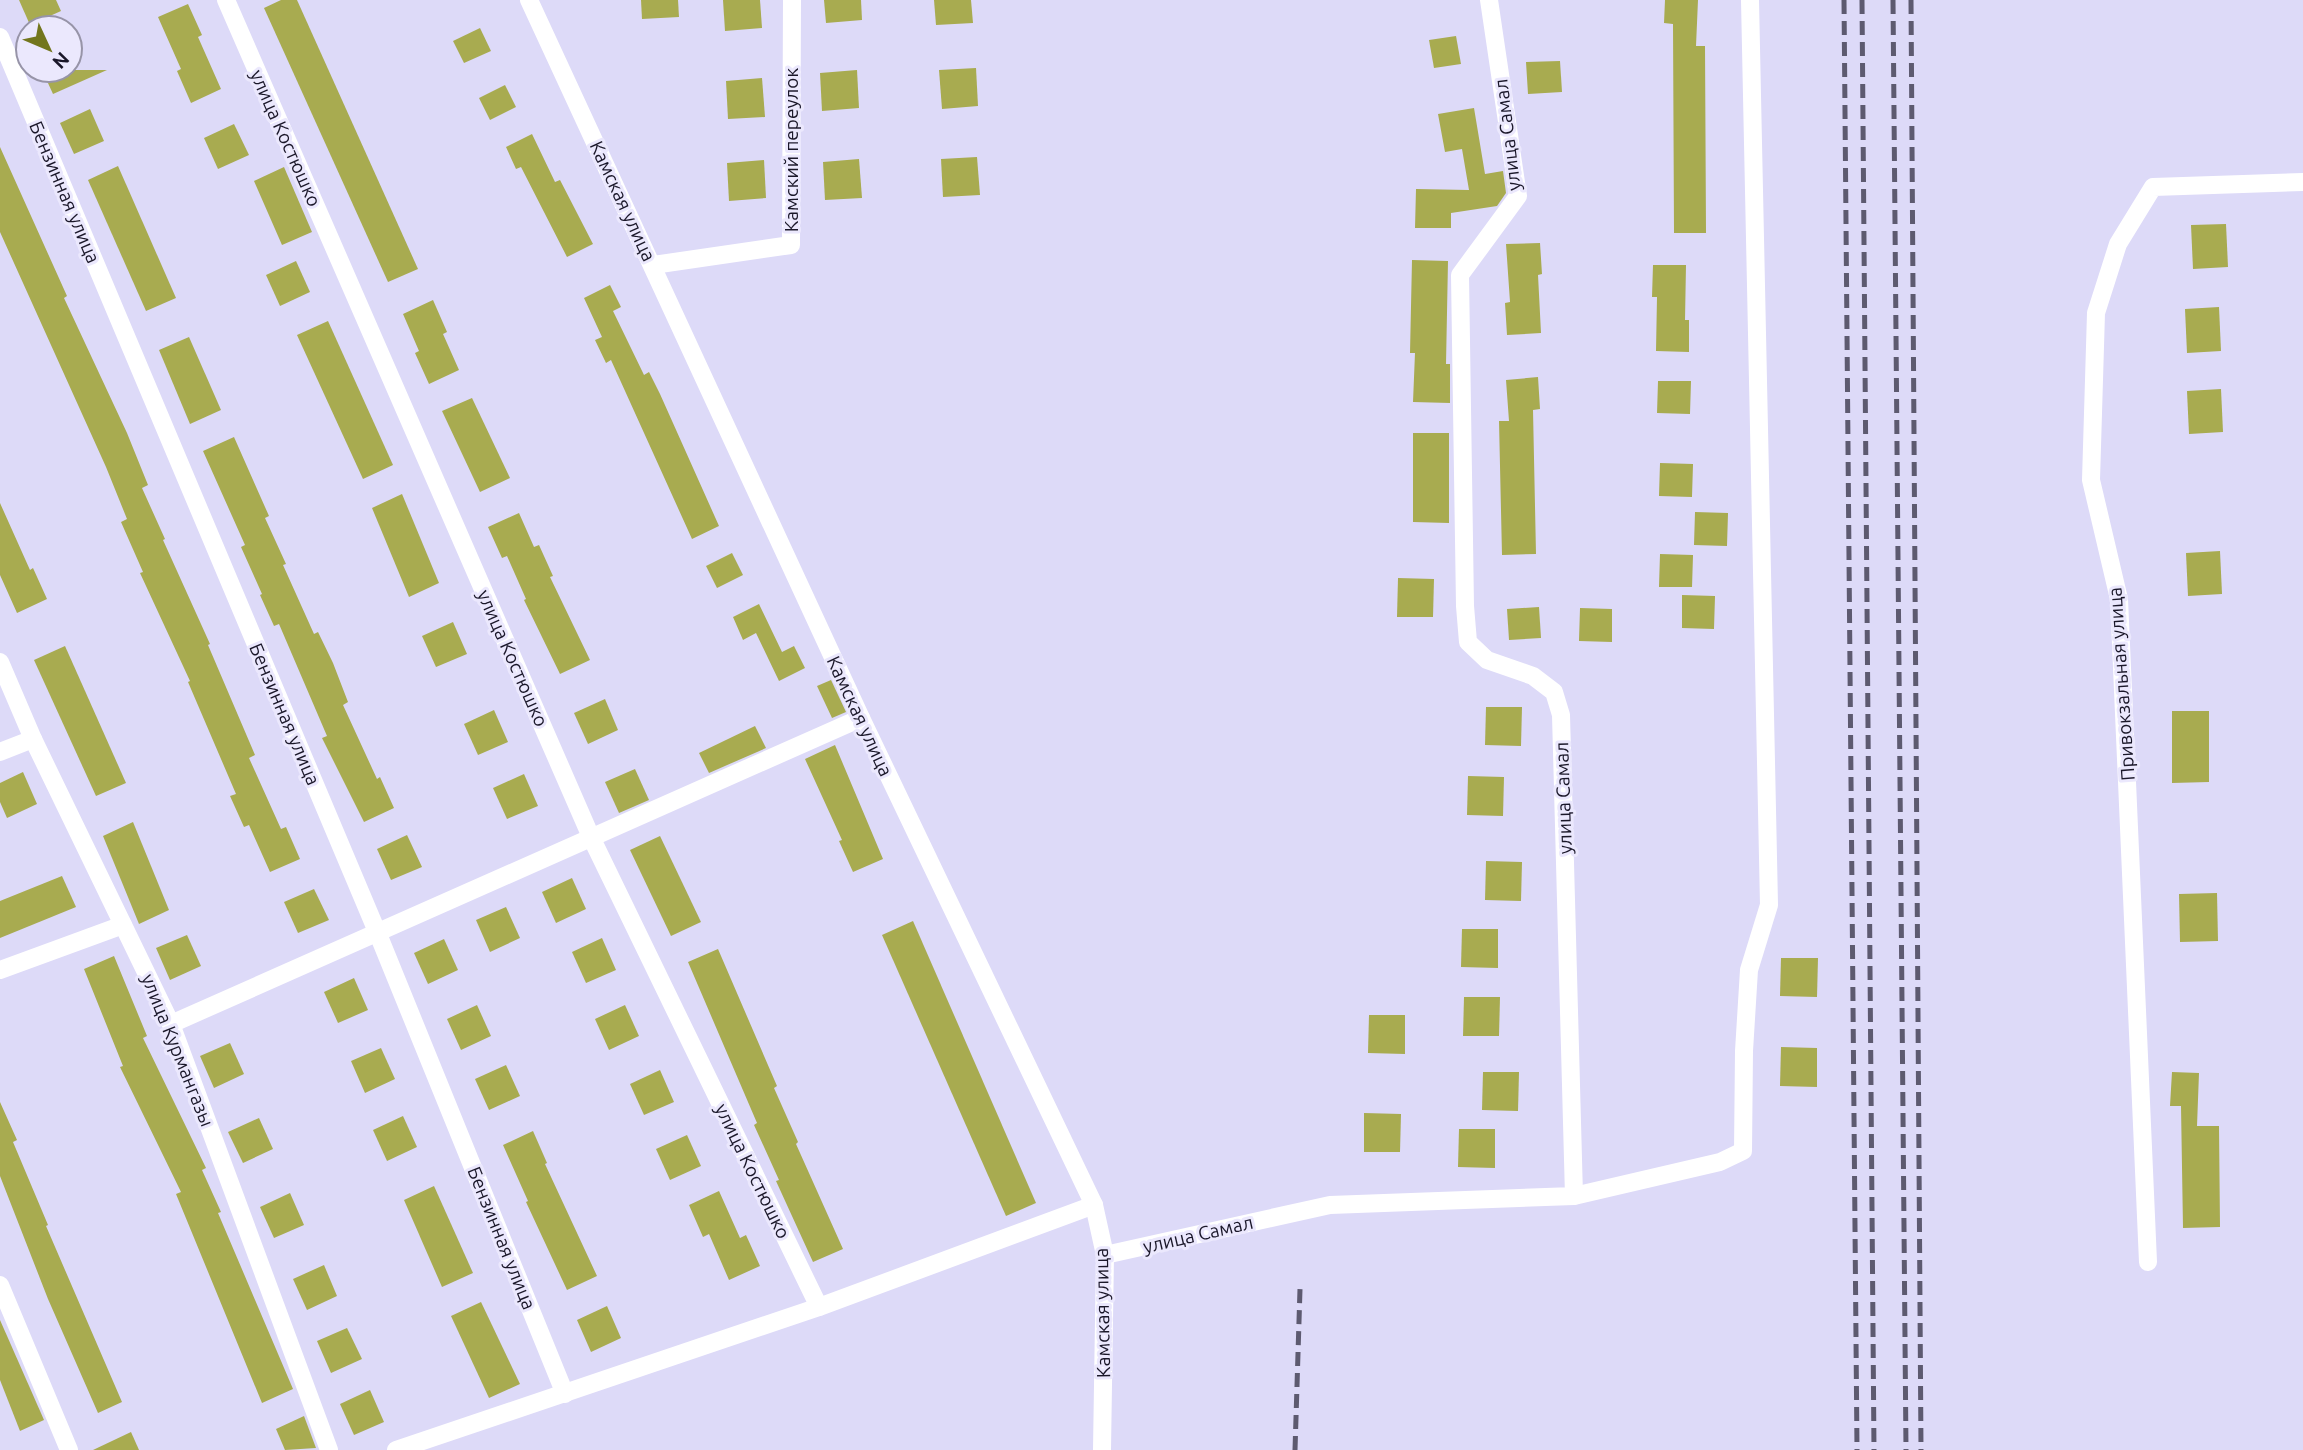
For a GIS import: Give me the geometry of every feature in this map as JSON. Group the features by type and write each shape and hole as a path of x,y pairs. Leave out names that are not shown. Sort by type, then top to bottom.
{"street":[{"name":"улица Костюшко","path":"226,0 591,838 819,1307"},
{"name":"Камская улица","path":"529,0 860,718 1094,1205 1105,1255 1102,1450"},
{"name":"Камский переулок","path":"653,265 791,245 792,0"},
{"name":"улица Самал","path":"1105,1255 1330,1205 1574,1196 1561,715 1554,692 1533,676 1487,660 1468,642 1465,606 1460,275 1518,196 1489,0"},
{"path":"1574,1196 1720,1162 1743,1151 1744,1051 1749,971 1769,905 1749,0"},
{"name":"Бензинная улица","path":"0,37 378,934 565,1394"},
{"name":"Привокзальная улица","path":"2148,1262 2119,599 2091,480 2096,313 2118,244 2153,187 2303,182"},
{"name":"улица Курмангазы","path":"0,662 33,739 171,1024 329,1450"},
{"path":"171,1024 860,718"},
{"path":"0,752 33,739"},
{"path":"0,970 123,925"},
{"path":"396,1450 819,1307 1094,1205"},
{"path":"0,1285 69,1450"}],"building":[{"path":"19,0 56,0 61,11 54,14 25,14"},
{"path":"281,0 297,0 418,269 388,282 264,8"},
{"path":"641,0 678,0 679,17 642,19"},
{"path":"723,0 760,0 762,28 725,31"},
{"path":"824,0 861,0 862,20 826,23"},
{"path":"934,0 971,0 973,23 936,25"},
{"path":"1665,0 1698,0 1696,46 1705,46 1706,233 1674,233 1673,24 1664,23"},
{"path":"188,4 202,35 198,37 221,89 191,103 177,71 181,69 158,17"},
{"path":"480,28 491,51 464,63 453,41"},
{"path":"1456,36 1461,64 1434,68 1429,40"},
{"path":"1560,61 1562,92 1528,94 1526,62"},
{"path":"976,68 978,106 942,109 939,70"},
{"path":"84,70 107,70 84,80"},
{"path":"857,70 859,108 822,111 820,73"},
{"path":"762,78 765,117 728,119 726,81"},
{"path":"48,84 76,84 53,94"},
{"path":"505,85 516,107 490,120 479,98"},
{"path":"1474,108 1485,174 1503,171 1506,193 1497,206 1451,213 1451,228 1415,228 1416,189 1469,190 1462,149 1445,152 1438,114"},
{"path":"90,109 104,141 74,154 60,123"},
{"path":"234,124 249,155 218,169 204,138"},
{"path":"532,134 555,182 560,180 593,244 567,257 521,167 516,169 506,147"},
{"path":"0,147 67,296 64,298 127,433 148,485 142,488 255,755 249,758 281,829 286,827 300,859 270,872 249,825 244,827 230,796 236,794 188,682 190,681 140,573 143,572 121,522 127,519 106,467 0,232"},
{"path":"977,157 980,195 943,197 941,159"},
{"path":"859,159 862,198 825,200 823,162"},
{"path":"764,160 766,198 729,201 727,163"},
{"path":"118,166 176,298 146,311 88,180"},
{"path":"284,167 312,232 282,245 254,181"},
{"path":"2226,224 2228,267 2193,269 2191,225"},
{"path":"1540,243 1542,274 1538,275 1541,333 1507,335 1505,303 1510,302 1506,244"},
{"path":"1412,260 1448,261 1446,364 1450,364 1450,403 1413,402 1415,353 1410,353"},
{"path":"296,261 310,292 280,306 266,275"},
{"path":"1653,265 1686,265 1685,320 1689,320 1689,352 1656,351 1657,297 1652,297"},
{"path":"610,285 621,307 613,311 644,375 649,372 660,394 719,526 692,539 611,360 606,363 595,340 602,337 584,298"},
{"path":"433,300 447,332 443,334 459,370 429,384 415,353 419,351 403,314"},
{"path":"2219,307 2221,351 2187,353 2185,309"},
{"path":"328,321 393,465 363,479 297,335"},
{"path":"189,337 221,410 190,424 159,350"},
{"path":"1538,377 1540,409 1533,410 1536,554 1502,555 1499,421 1509,421 1506,380"},
{"path":"1658,381 1691,381 1690,414 1657,413"},
{"path":"2221,389 2223,432 2189,434 2187,391"},
{"path":"472,398 510,478 480,492 442,411"},
{"path":"1413,433 1449,433 1449,523 1413,522"},
{"path":"234,437 269,516 265,518 286,564 283,565 314,634 318,632 333,663 348,702 343,705 377,779 380,777 394,808 364,822 322,738 327,736 279,624 274,626 260,595 262,594 241,547 245,545 203,451"},
{"path":"1660,463 1693,464 1692,497 1659,496"},
{"path":"402,494 439,583 409,597 372,508"},
{"path":"0,503 30,570 33,568 47,599 17,613 0,575"},
{"path":"1695,512 1728,513 1727,546 1694,545"},
{"path":"519,513 534,547 539,545 553,576 550,577 590,660 560,674 524,600 526,599 507,556 502,558 488,527"},
{"path":"2220,551 2222,594 2188,596 2186,553"},
{"path":"732,553 743,575 717,588 706,566"},
{"path":"1660,554 1693,555 1692,587 1659,587"},
{"path":"1398,578 1434,579 1433,617 1397,617"},
{"path":"1682,595 1715,596 1714,629 1682,628"},
{"path":"759,604 782,652 794,646 805,668 779,681 756,633 743,640 733,617"},
{"path":"1539,607 1541,638 1509,640 1507,609"},
{"path":"1580,608 1612,609 1612,642 1579,641"},
{"path":"453,622 467,654 436,667 422,636"},
{"path":"65,646 126,783 96,796 34,660"},
{"path":"831,680 846,712 832,718 817,686"},
{"path":"605,699 618,730 588,744 574,713"},
{"path":"1486,707 1522,707 1521,746 1485,745"},
{"path":"494,710 508,742 478,755 464,724"},
{"path":"2172,711 2209,711 2209,782 2172,783"},
{"path":"755,726 766,748 709,773 699,753"},
{"path":"835,745 883,859 853,872 839,841 842,840 805,759"},
{"path":"635,769 649,800 619,813 605,782"},
{"path":"23,772 37,804 7,818 0,802 0,783"},
{"path":"524,774 538,806 507,819 493,788"},
{"path":"1468,776 1504,777 1503,816 1467,815"},
{"path":"133,822 169,910 139,924 103,836"},
{"path":"407,835 422,867 391,880 377,849"},
{"path":"660,836 701,922 671,936 630,850"},
{"path":"1486,861 1522,862 1521,901 1485,900"},
{"path":"62,876 76,907 0,938 0,901"},
{"path":"572,878 586,909 556,923 542,892"},
{"path":"314,889 329,920 298,933 284,902"},
{"path":"2217,893 2218,941 2180,942 2179,894"},
{"path":"506,907 520,938 490,952 476,920"},
{"path":"913,921 1036,1203 1006,1216 882,935"},
{"path":"1462,929 1498,929 1498,968 1461,967"},
{"path":"187,935 201,966 170,980 156,948"},
{"path":"602,938 616,970 586,983 572,952"},
{"path":"444,939 458,970 428,984 414,953"},
{"path":"718,949 777,1086 774,1088 798,1142 796,1144 843,1249 813,1262 776,1181 779,1180 754,1125 757,1123 688,962"},
{"path":"114,956 147,1036 143,1038 206,1168 202,1170 221,1212 218,1213 293,1389 262,1403 176,1194 181,1192 120,1067 123,1066 84,969"},
{"path":"1781,958 1818,958 1817,997 1780,996"},
{"path":"354,978 368,1010 338,1023 324,992"},
{"path":"1464,997 1500,997 1499,1036 1463,1036"},
{"path":"477,1005 491,1036 461,1050 447,1019"},
{"path":"625,1005 639,1036 609,1050 595,1019"},
{"path":"1369,1015 1405,1015 1405,1054 1368,1053"},
{"path":"230,1043 244,1074 214,1088 200,1056"},
{"path":"1781,1047 1817,1048 1817,1087 1780,1086"},
{"path":"381,1048 395,1079 365,1093 351,1061"},
{"path":"506,1065 520,1096 489,1110 475,1079"},
{"path":"660,1070 674,1102 644,1115 630,1084"},
{"path":"1483,1072 1519,1072 1518,1111 1482,1110"},
{"path":"2172,1072 2199,1073 2197,1126 2219,1126 2220,1227 2183,1228 2181,1106 2170,1106"},
{"path":"0,1102 17,1140 13,1142 48,1225 46,1226 122,1402 98,1413 48,1299 0,1176"},
{"path":"1364,1113 1401,1114 1400,1152 1364,1152"},
{"path":"403,1116 417,1147 387,1161 373,1130"},
{"path":"259,1118 273,1149 243,1163 228,1132"},
{"path":"1459,1129 1495,1129 1495,1168 1458,1167"},
{"path":"533,1131 547,1163 545,1164 597,1276 567,1290 503,1145"},
{"path":"687,1135 701,1166 670,1180 656,1149"},
{"path":"434,1186 473,1273 442,1287 404,1200"},
{"path":"719,1191 740,1238 746,1235 760,1266 729,1280 709,1234 703,1237 689,1205"},
{"path":"290,1193 304,1225 274,1238 260,1207"},
{"path":"324,1265 337,1296 307,1310 293,1279"},
{"path":"481,1302 520,1384 489,1398 451,1316"},
{"path":"607,1306 621,1338 591,1352 577,1320"},
{"path":"0,1320 44,1420 20,1431 0,1380"},
{"path":"347,1328 362,1359 331,1373 317,1341"},
{"path":"370,1390 384,1422 354,1435 340,1404"},
{"path":"304,1416 316,1448 285,1450 276,1429"},
{"path":"131,1432 139,1450 93,1450"}],"railway":[{"path":"1844,0 1857,1450"},
{"path":"1862,0 1874,1450"},
{"path":"1893,0 1906,1450"},
{"path":"1911,0 1921,1450"},
{"path":"1295,1450 1300,1289"}]}
